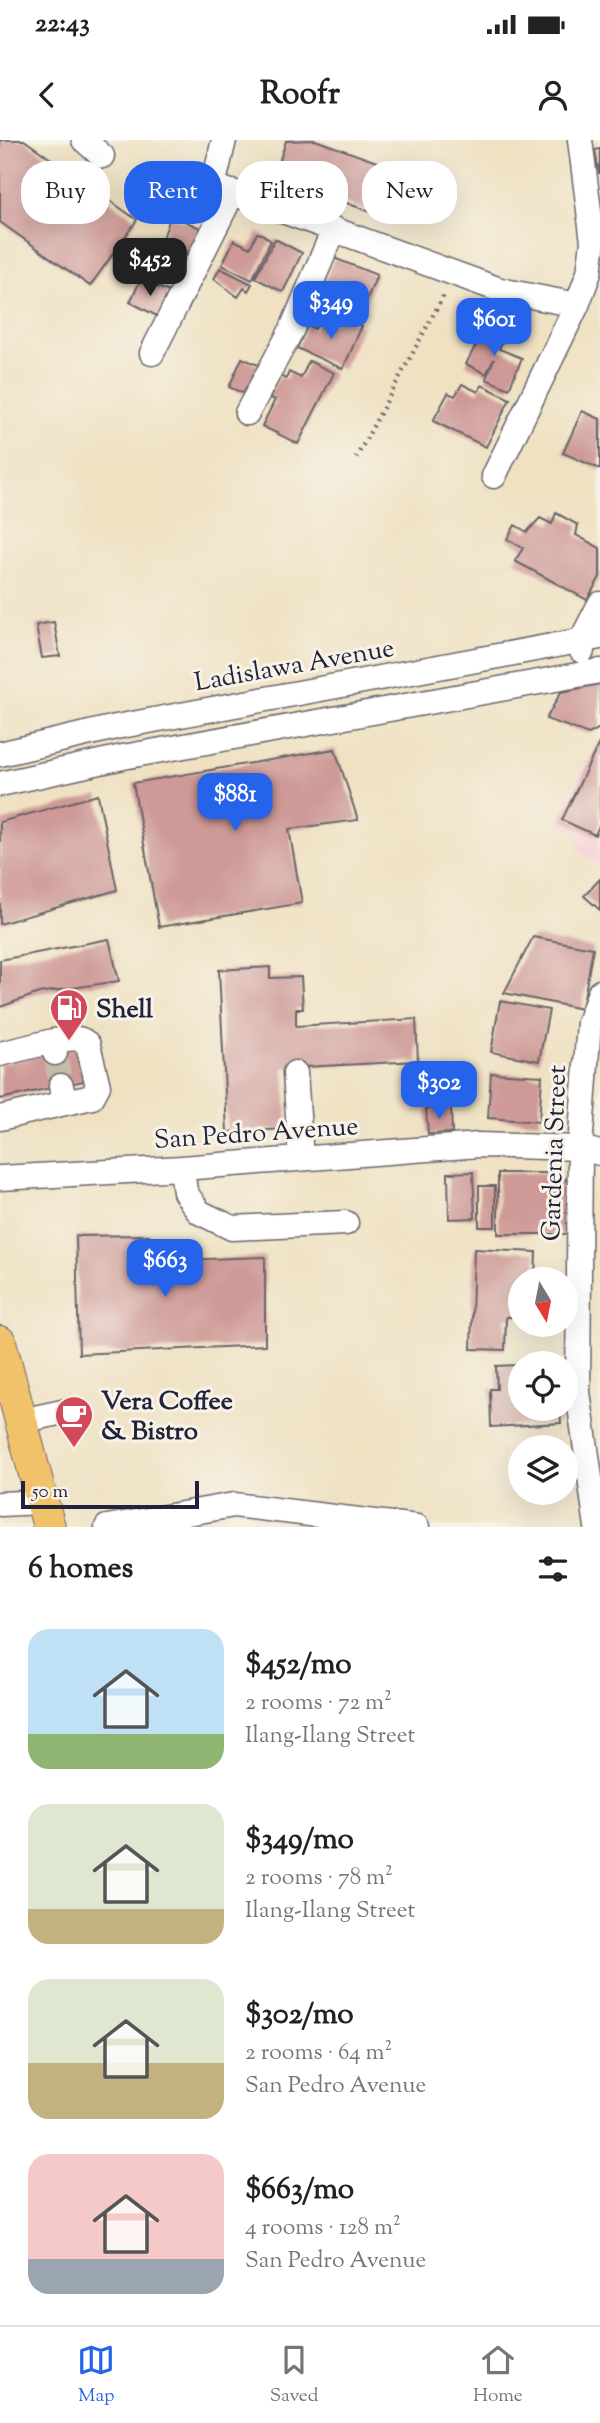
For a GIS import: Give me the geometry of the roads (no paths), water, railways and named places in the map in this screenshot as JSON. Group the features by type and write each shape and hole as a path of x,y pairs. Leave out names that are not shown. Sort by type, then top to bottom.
{"main road":[{"path":"0,1342 46,1514"}],"street":[{"path":"224,140 214,182 217,187 500,290 577,305"},
{"path":"494,476 596,262 580,140"},
{"path":"152,353 233,192"},
{"path":"247,413 292,329 334,229"},
{"path":"0,784 86,764 593,672 590,639 600,604"},
{"name":"Ladislawa Avenue","path":"0,754 116,727 590,639"},
{"path":"265,699 271,730"},
{"name":"Gardenia Street","path":"597,1527 578,1392 590,1150 589,1023 600,992"},
{"path":"0,1054 54,1047 79,1038 85,1040 98,1086 92,1097 63,1095 0,1118"},
{"path":"295,1073 301,1158"},
{"name":"San Pedro Avenue","path":"0,1178 182,1168 479,1145 590,1150"},
{"path":"182,1168 184,1192 199,1212 232,1228 346,1223"},
{"path":"21,1421 67,1411"},
{"path":"0,1504 46,1514"},
{"path":"107,1527 234,1505 417,1527"}],"tunnel":[{"path":"55,1053 61,1086"}],"place":[{"name":"Shell","path":"69,1042"},
{"name":"Vera Coffee & Bistro","path":"74,1449"}]}
